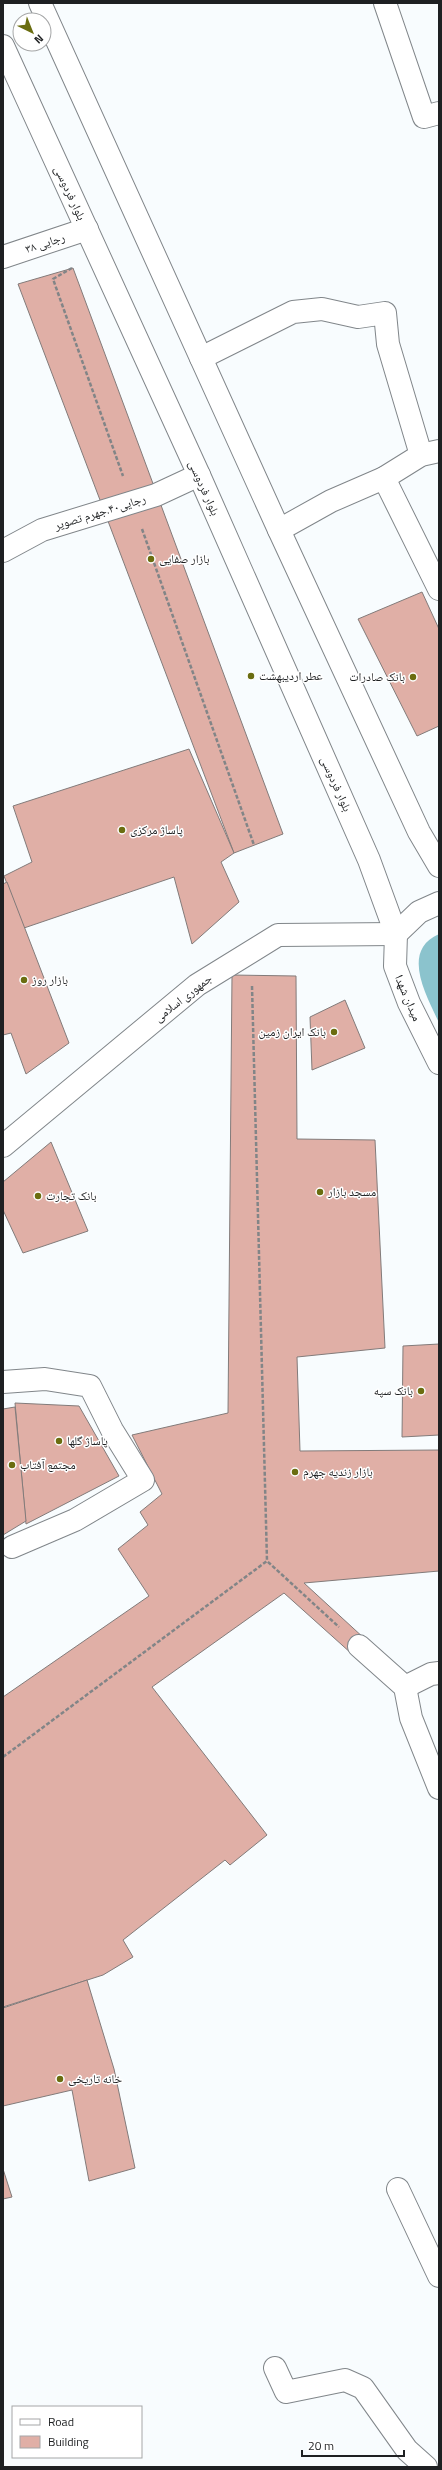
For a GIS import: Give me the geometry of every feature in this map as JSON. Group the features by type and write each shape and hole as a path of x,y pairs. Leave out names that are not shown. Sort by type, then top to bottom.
{"street":[{"path":"40,3 279,530 419,832 439,866"},
{"path":"386,3 424,117 439,113"},
{"name":"بلوار فردوسی","path":"3,46 199,475 370,860 396,934"},
{"name":"رجایی ۳۸","path":"3,257 87,229"},
{"path":"201,358 294,312 322,310 358,317 385,313 388,344 430,453 384,478 331,501 279,530"},
{"name":"رجایی۴۰.جهرم تصویر","path":"3,551 42,530 156,495 199,475"},
{"path":"384,478 439,589"},
{"path":"396,934 419,912 439,903"},
{"name":"میدان شهدا","path":"396,934 394,966 409,1004 439,1062"},
{"name":"جمهوری اسلامی","path":"3,1146 197,985 278,935 396,934"},
{"path":"3,1382 45,1379 90,1386 112,1430 143,1480 75,1520 12,1547"},
{"path":"360,1646 405,1687 411,1718 439,1788"},
{"path":"405,1687 431,1674 439,1673"},
{"path":"398,2189 439,2276"},
{"path":"275,2368 286,2392 345,2380 362,2388 407,2450 426,2467"}],"path":[{"path":"98,253 53,279 124,480"},
{"path":"140,525 254,846"},
{"path":"252,984 267,1561 360,1646"},
{"path":"3,1757 267,1561"}],"water":[{"path":"439,934 439,1023 423,987 419,963 421,951 427,942"}],"building":[{"name":"بازار صفایی","path":"73,268 283,834 234,853 18,284"},
{"name":"بانک صادرات","path":"422,592 439,629 439,726 417,736 358,619"},
{"name":"پاساژ مرکزی","path":"189,749 234,853 221,862 239,902 192,944 174,877 24,928 4,876 32,862 13,806"},
{"name":"بازار روز","path":"7,882 69,1043 26,1074 11,1033 3,1035 3,884"},
{"name":"بازار زندیه جهرم","path":"232,975 296,976 297,1139 375,1140 385,1348 297,1357 300,1451 439,1450 439,1571 304,1583 365,1639 352,1654 284,1593 152,1687 267,1835 230,1865 225,1860 123,1940 133,1957 103,1975 3,2007 3,1697 149,1596 118,1549 148,1525 140,1512 162,1494 132,1435 228,1413"},
{"name":"بانک ایران زمین","path":"345,1000 365,1048 312,1070 310,1017"},
{"name":"بانک تجارت","path":"51,1142 88,1231 23,1253 3,1210 3,1182"},
{"name":"بانک سپه","path":"439,1344 439,1435 402,1437 403,1346"},
{"name":"پاساژ گلها","path":"15,1403 79,1406 119,1476 26,1524"},
{"name":"مجتمع آفتاب","path":"15,1407 26,1521 3,1535 3,1409"},
{"name":"خانه تاریخی","path":"87,1980 114,2069 135,2168 89,2181 72,2090 3,2106 3,2008"},
{"path":"3,2169 12,2197 3,2199"}],"place":[{"name":"بازار صفایی","path":"151,559"},
{"name":"عطر اردیبهشت","path":"251,676"},
{"name":"بانک صادرات","path":"413,677"},
{"name":"پاساژ مرکزی","path":"122,830"},
{"name":"بازار روز","path":"24,980"},
{"name":"بانک ایران زمین","path":"334,1032"},
{"name":"مسجد بازار","path":"320,1192"},
{"name":"بانک تجارت","path":"38,1196"},
{"name":"بانک سپه","path":"421,1391"},
{"name":"پاساژ گلها","path":"59,1441"},
{"name":"مجتمع آفتاب","path":"12,1465"},
{"name":"بازار زندیه جهرم","path":"295,1472"},
{"name":"خانه تاریخی","path":"60,2079"}]}
